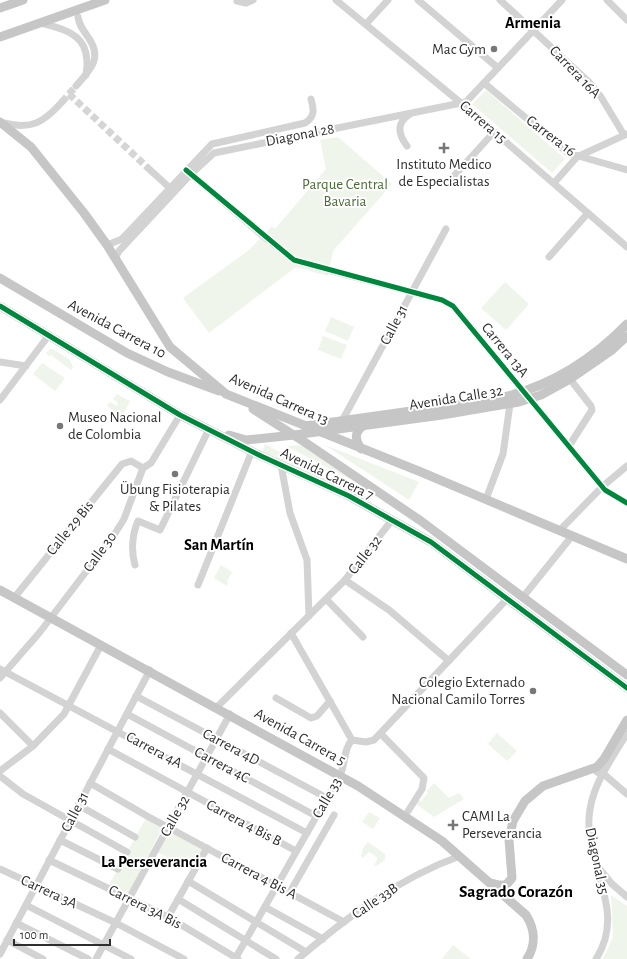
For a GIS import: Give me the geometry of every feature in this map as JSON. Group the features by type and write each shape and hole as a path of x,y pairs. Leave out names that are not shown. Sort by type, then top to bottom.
{"main road":[{"path":"0,8 23,0"},
{"path":"0,37 105,0"},
{"name":"Avenida Carrera 13","path":"1,122 27,143 37,154 107,245 170,346 226,394 486,499 627,558"},
{"name":"Avenida Carrera 10","path":"0,278 127,353 168,372 226,394"},
{"name":"Avenida Carrera 7","path":"0,306 180,415 281,465 350,496 445,552 627,688"},
{"name":"Avenida Calle 32","path":"294,435 510,404 579,364 604,346 627,324"},
{"name":"Avenida Calle 32","path":"304,426 527,395 570,379 606,355 627,336"},
{"name":"Avenida Carrera 7","path":"142,393 238,438 251,440 294,435"},
{"name":"Avenida Carrera 7","path":"226,394 294,435 421,521 627,675"},
{"path":"361,449 356,438 357,432 363,426"},
{"name":"Avenida Carrera 5","path":"0,590 150,670 340,775 405,816 460,856 520,909 532,926 533,941 527,959"},
{"path":"490,883 502,886 510,882 512,878 509,840 513,821 525,801 543,786 556,780 589,771 601,763 625,731 627,720"}],"street":[{"path":"237,1 246,2 254,0"},
{"name":"Carrera 15","path":"336,0 462,103 627,247"},
{"path":"366,24 388,0"},
{"path":"418,0 498,68"},
{"name":"Carrera 16A","path":"500,0 589,82 601,97 625,134"},
{"path":"462,103 470,99 562,0"},
{"path":"607,0 627,20"},
{"path":"76,86 94,63 96,53 94,45 81,27 78,17"},
{"path":"41,23 65,30 82,43 88,57 86,75"},
{"name":"Carrera 16","path":"484,83 565,151 577,157 627,170"},
{"name":"Diagonal 28","path":"188,172 214,143 305,123 309,120 313,113 311,99"},
{"path":"1,122 25,126 40,122 62,102"},
{"name":"Diagonal 28","path":"188,172 208,157 219,151 462,103"},
{"path":"407,146 400,135 400,128 404,119 412,112"},
{"path":"453,177 494,132"},
{"path":"554,183 577,157 625,134"},
{"path":"148,168 172,190"},
{"path":"115,258 119,251 188,172 263,236"},
{"path":"107,245 122,239 172,190"},
{"path":"548,258 588,213"},
{"name":"Calle 31","path":"342,421 446,229"},
{"name":"Carrera 13A","path":"328,270 412,291 442,300 453,306 608,492 627,503"},
{"path":"0,400 49,335"},
{"path":"0,362 26,366"},
{"path":"569,446 592,410 591,406 570,379"},
{"path":"486,499 503,454 510,404"},
{"name":"Calle 30","path":"0,678 3,670 51,618 114,535 124,518 143,468 151,463 180,415"},
{"path":"135,565 133,543 134,530 138,521 160,530 209,430"},
{"path":"198,585 252,451"},
{"name":"Calle 29 Bis","path":"14,598 122,464 128,461 134,462 143,468"},
{"path":"281,465 290,514 307,560 309,616"},
{"path":"560,530 603,486 627,466"},
{"name":"Calle 32","path":"217,707 345,580 392,520"},
{"path":"523,598 572,536"},
{"path":"345,580 389,610 449,661"},
{"path":"326,599 363,637"},
{"path":"291,633 352,740 371,741 380,734 507,599"},
{"path":"0,770 33,746 64,714 101,645"},
{"name":"Carrera 4A","path":"3,670 307,833"},
{"name":"Calle 31","path":"0,954 150,670"},
{"name":"Carrera 4D","path":"136,696 327,798"},
{"path":"276,698 308,717 313,718 318,715 330,701"},
{"path":"0,713 33,746"},
{"name":"Carrera 4C","path":"127,714 316,816"},
{"name":"Calle 32","path":"96,959 230,714"},
{"name":"Diagonal 35","path":"596,959 603,949 608,933 609,917 591,842 589,818 594,788 625,731"},
{"path":"380,734 421,773 424,778 424,784 405,816"},
{"name":"Calle 33","path":"236,958 340,775 344,766 347,747 352,740"},
{"name":"Carrera 4 Bis B","path":"108,749 296,851"},
{"path":"589,771 602,773 627,794"},
{"path":"0,776 23,794 127,852"},
{"name":"Carrera 4 Bis A","path":"90,783 344,922"},
{"path":"78,805 136,837"},
{"path":"290,892 334,815"},
{"path":"60,840 118,869"},
{"path":"168,917 207,848"},
{"name":"Calle 33B","path":"298,959 322,938 401,883 428,869 460,856"},
{"name":"Carrera 3A Bis","path":"49,860 168,917 236,958"},
{"path":"596,864 612,884 627,897"},
{"name":"Carrera 3A","path":"0,869 116,923 184,959"},
{"path":"188,881 306,952"},
{"path":"178,900 276,959"},
{"path":"26,905 132,959"},
{"path":"265,907 322,938"},
{"path":"16,923 88,959"},
{"path":"7,940 43,959"}],"green space":[{"path":"486,90 565,159 552,173 472,104"},
{"name":"Parque Central Bavaria","path":"338,137 392,184 333,251 328,276 296,267 209,333 183,298 249,250 272,226 275,229 326,169 320,140"},
{"path":"505,282 529,304 506,330 481,308"},
{"path":"331,317 354,327 348,341 325,331"},
{"path":"323,336 347,345 341,359 318,350"},
{"path":"50,349 53,349 70,360 73,367 71,370 46,353"},
{"path":"42,363 65,378 55,391 33,374"},
{"path":"117,394 130,401 122,417 107,406 110,402 117,406 118,403 113,399"},
{"path":"265,444 372,502 372,503 262,453"},
{"path":"303,445 363,486 286,446"},
{"path":"325,445 419,482 409,500"},
{"path":"221,565 232,572 227,581 227,586 214,578"},
{"path":"497,733 517,751 507,761 488,744"},
{"path":"434,783 449,798 459,793 464,799 434,817 416,804 428,793 427,791"},
{"path":"369,812 380,818 373,829 362,822"},
{"path":"146,818 163,827 127,895 109,885"},
{"path":"167,829 204,849 192,870 155,851"},
{"path":"368,842 385,854 385,860 376,866 374,865 377,857 369,852 363,858 361,856 363,848"},
{"path":"611,895 627,906 627,959 603,959 613,937"},
{"path":"453,945 471,959 442,959"}],"tunnel":[{"path":"62,102 76,86"},
{"path":"69,94 148,168"},
{"path":"263,236 294,260 328,270"}],"cycle path":[{"path":"186,170 294,260 442,300 453,306 605,490 627,503"},
{"path":"0,306 180,415 261,456 349,496 431,542 627,688"}],"place":[{"name":"Mac Gym","path":"494,49"},
{"name":"Instituto Medico de Especialistas","path":"444,148"},
{"name":"Museo Nacional de Colombia","path":"60,426"},
{"name":"Übung Fisioterapia & Pilates","path":"175,474"},
{"name":"Colegio Externado Nacional Camilo Torres","path":"533,691"},
{"name":"CAMI La Perseverancia","path":"453,825"}],"district":[{"name":"Armenia","path":"533,23"},
{"name":"San Martín","path":"219,545"},
{"name":"La Perseverancia","path":"154,862"},
{"name":"Sagrado Corazón","path":"516,891"}]}
